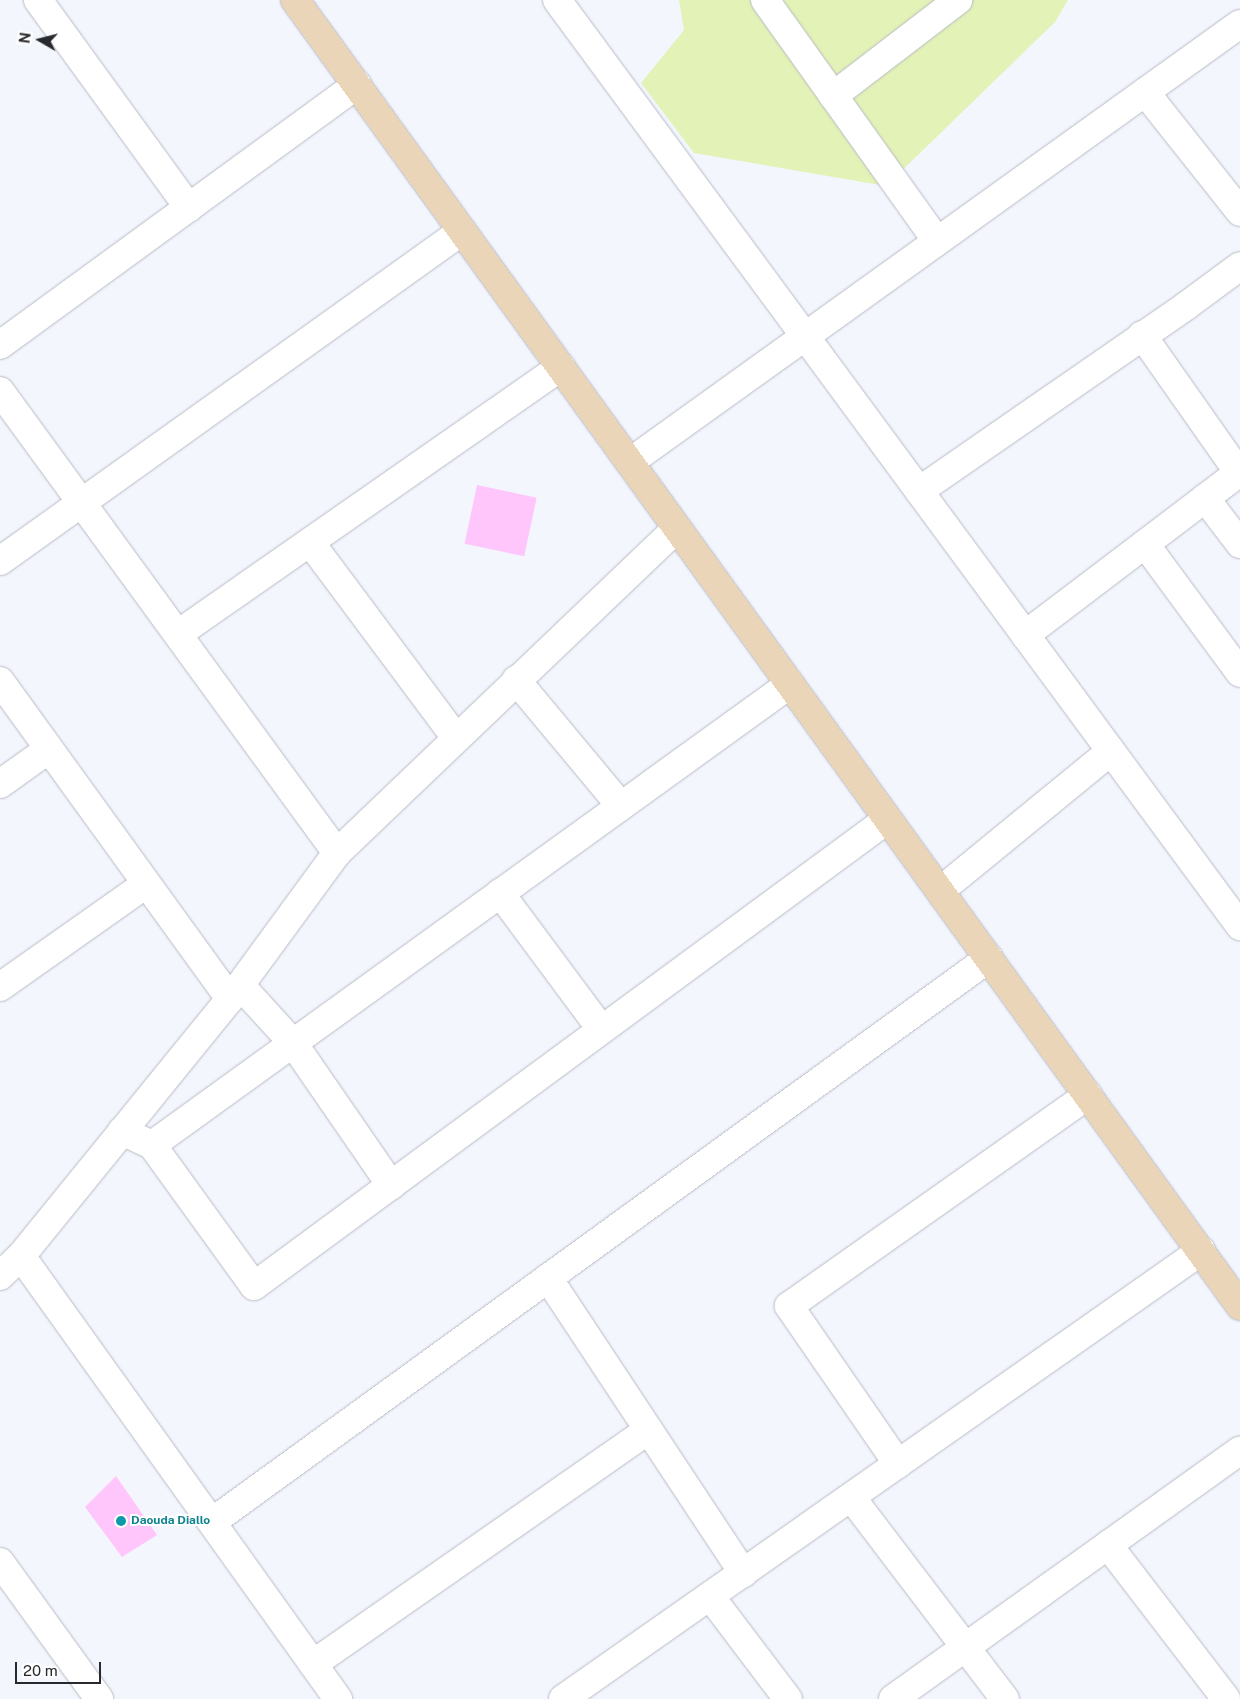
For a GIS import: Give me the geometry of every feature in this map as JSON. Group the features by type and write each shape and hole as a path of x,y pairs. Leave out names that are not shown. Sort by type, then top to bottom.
{"street":[{"path":"38,0 189,208"},
{"path":"295,0 1240,1306"},
{"path":"557,0 1240,926"},
{"path":"765,0 937,241"},
{"path":"833,96 958,0"},
{"path":"630,462 1240,24"},
{"path":"0,345 357,85"},
{"path":"1145,92 1240,212"},
{"path":"0,561 462,231"},
{"path":"919,491 1240,266"},
{"path":"1026,635 1239,472 1142,335"},
{"path":"178,634 561,367"},
{"path":"0,391 338,853"},
{"path":"1205,498 1240,544"},
{"path":"0,1274 21,1256 235,992 338,853 516,680 677,528"},
{"path":"310,542 456,738"},
{"path":"1145,544 1240,672"},
{"path":"516,680 621,806"},
{"path":"0,681 146,884 235,992 294,1043 391,1185"},
{"path":"152,1145 790,684"},
{"path":"0,784 49,749"},
{"path":"940,891 1111,751"},
{"path":"122,1131 152,1145 254,1286 888,819"},
{"path":"0,987 146,884"},
{"path":"500,893 601,1029"},
{"path":"212,1522 989,958"},
{"path":"898,1464 789,1306 1088,1095"},
{"path":"564,1699 1201,1251"},
{"path":"21,1256 338,1699"},
{"path":"548,1278 743,1573"},
{"path":"313,1664 648,1430"},
{"path":"893,1699 1240,1451"},
{"path":"851,1497 1005,1699"},
{"path":"1108,1545 1214,1695"},
{"path":"0,1562 99,1699"},
{"path":"710,1596 788,1699"}],"green space":[{"path":"679,0 1068,0 1055,22 886,186 694,153 641,83 684,30"}],"building":[{"path":"477,485 537,498 524,556 465,544"},
{"name":"Daouda Diallo","path":"116,1476 157,1535 122,1557 85,1507"}],"place":[{"name":"Daouda Diallo","path":"121,1521"}]}
